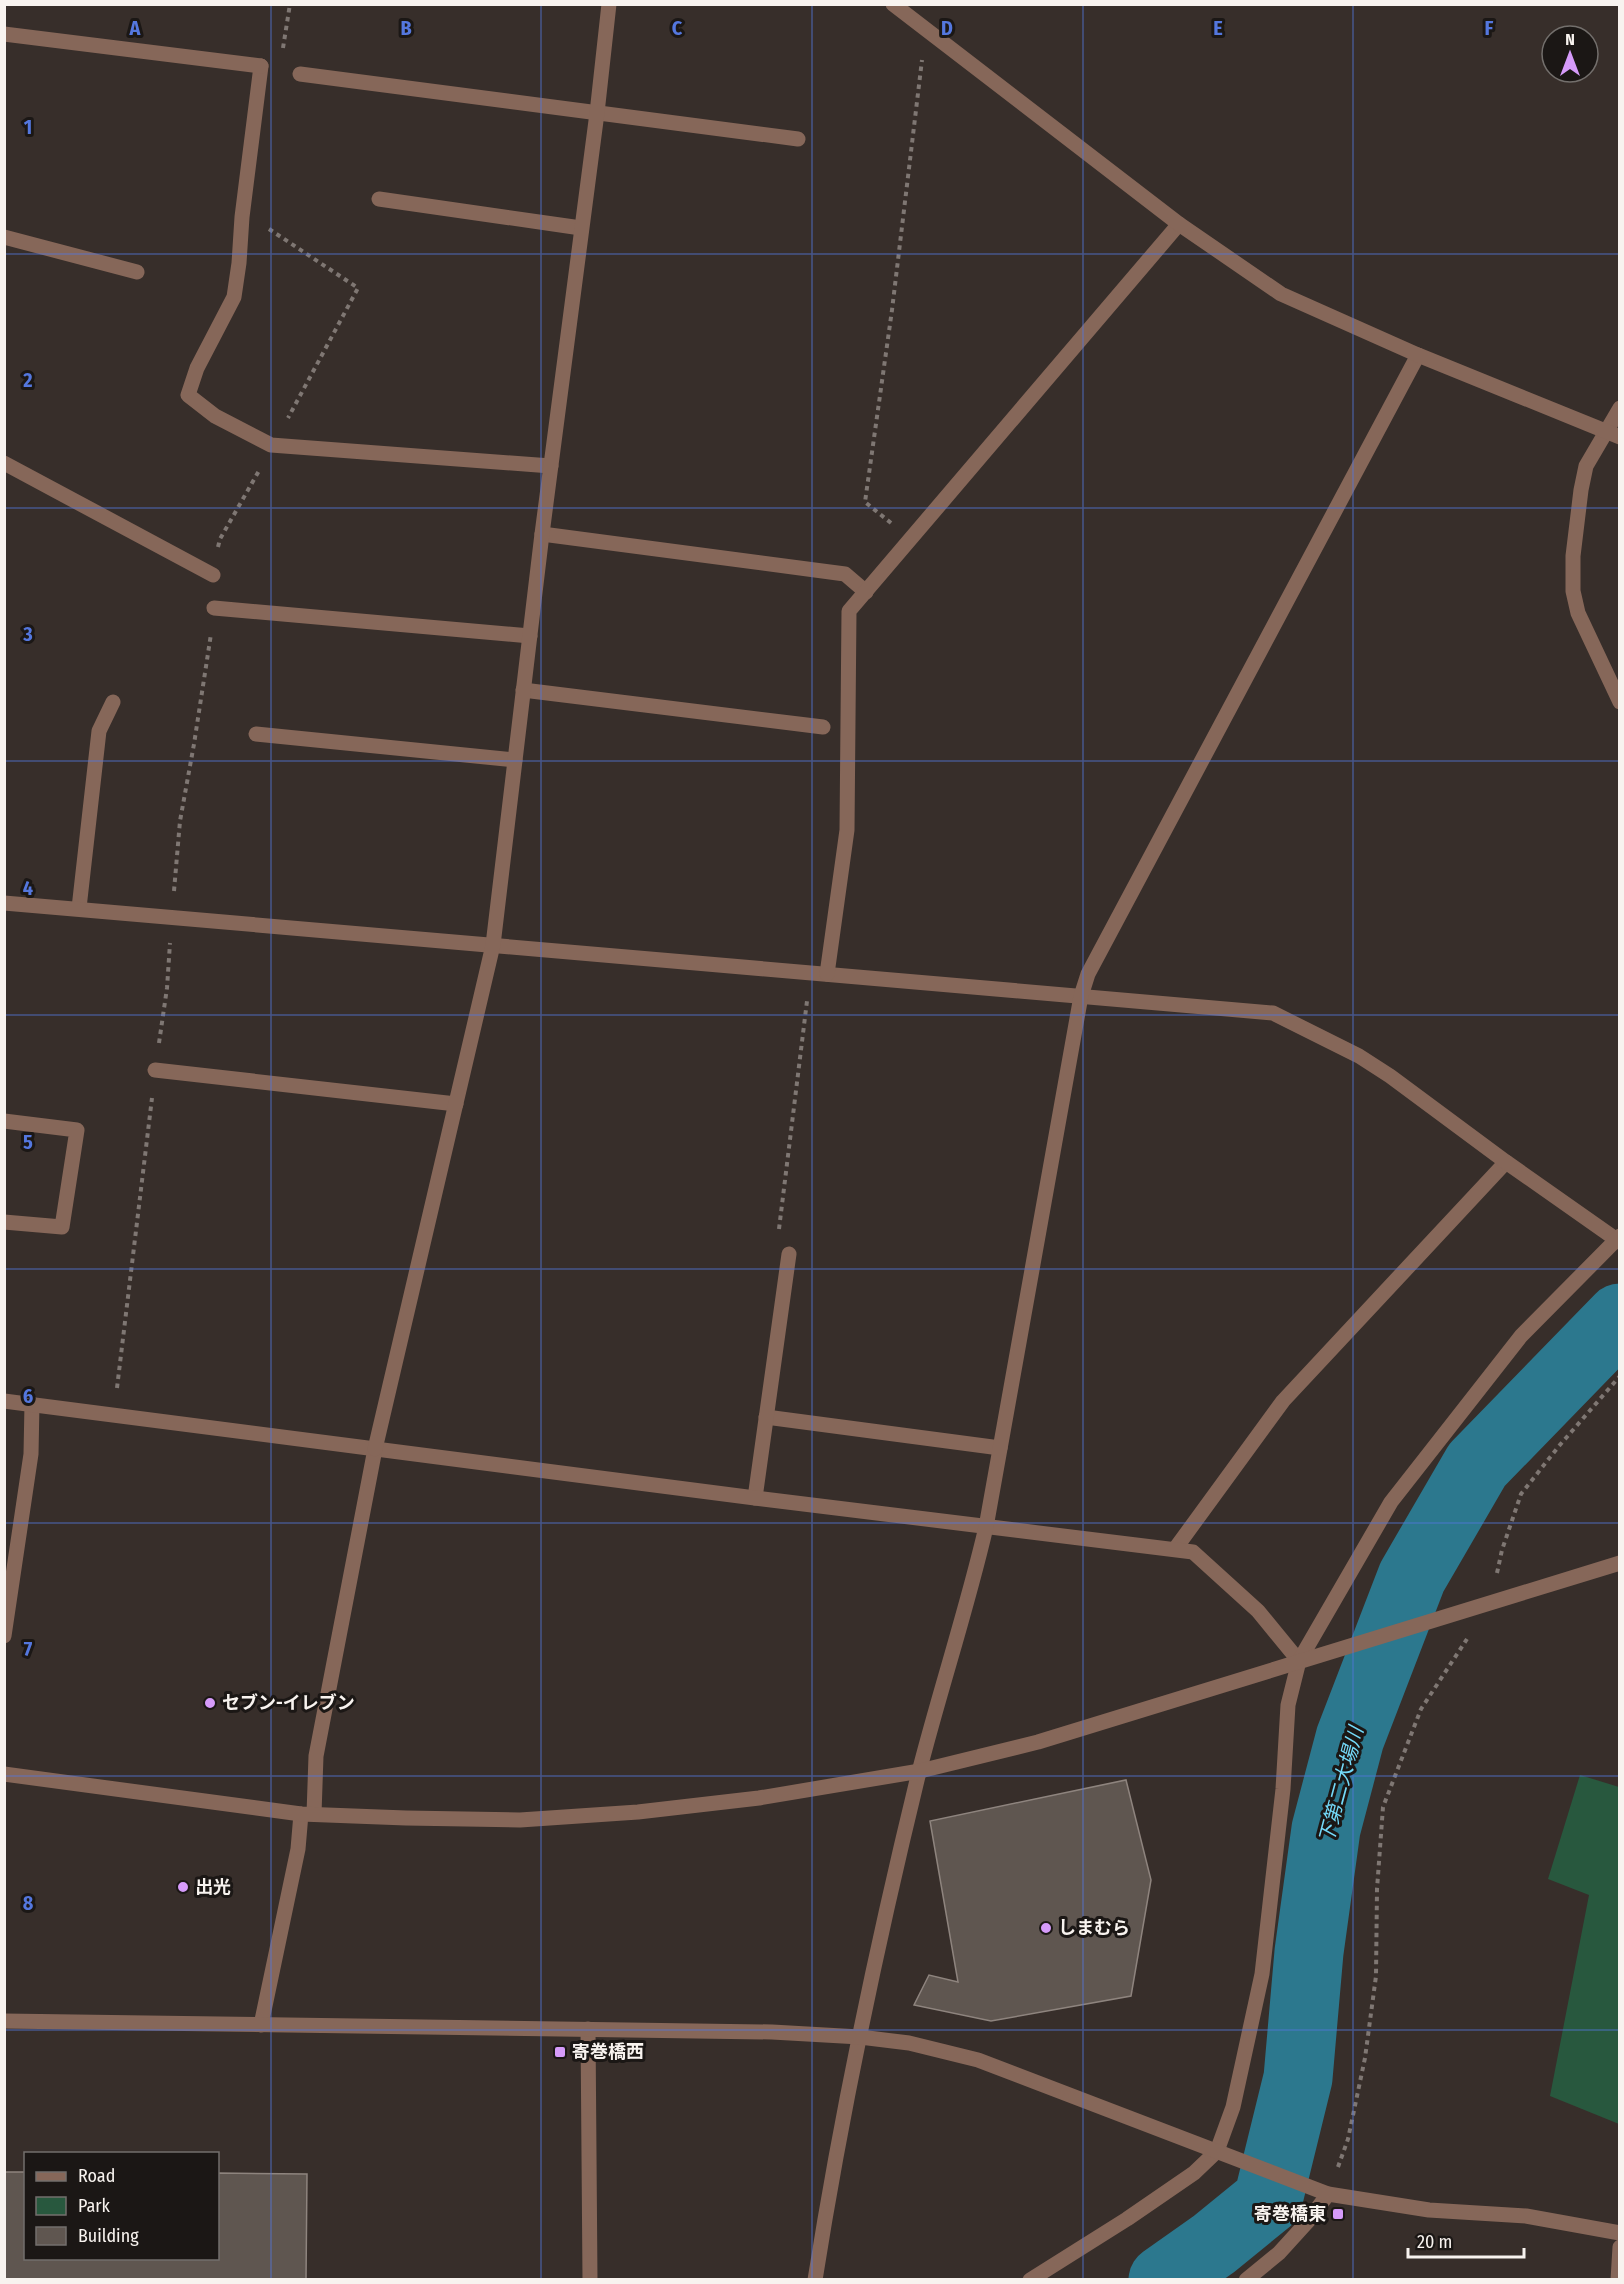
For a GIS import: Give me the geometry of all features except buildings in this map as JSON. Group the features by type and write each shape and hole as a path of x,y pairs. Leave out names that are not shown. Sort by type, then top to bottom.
{"street":[{"path":"261,2025 307,1814 375,1449 493,945 609,4"},
{"path":"893,4 1179,224 1281,294 1418,355 1612,434"},
{"path":"4,34 261,66 234,297 197,368 188,395 215,416 271,445 551,466"},
{"path":"300,74 798,139"},
{"path":"379,199 581,228"},
{"path":"827,974 847,830 849,611 1179,224"},
{"path":"4,237 137,272"},
{"path":"815,2280 832,2169 920,1771 971,1590 986,1527 1082,996 1088,974 1418,355"},
{"path":"1620,408 1612,434 1586,466 1573,556 1573,591 1578,613 1620,702"},
{"path":"4,463 213,575"},
{"path":"542,534 845,574 866,592"},
{"path":"214,608 530,636"},
{"path":"524,690 823,727"},
{"path":"79,909 99,731 113,702"},
{"path":"256,734 515,760"},
{"path":"4,903 1273,1013 1359,1056 1390,1076 1506,1162 1618,1239 1521,1336 1391,1502 1299,1661 1288,1705 1283,1790 1262,1974 1233,2107 1217,2151 1194,2173 1127,2219 1030,2280"},
{"path":"155,1070 456,1104"},
{"path":"4,1121 77,1130 62,1227 4,1222"},
{"path":"1175,1549 1283,1401 1506,1162"},
{"path":"755,1498 789,1254"},
{"path":"4,1401 1193,1552 1258,1611 1299,1661"},
{"path":"4,1636 31,1454 32,1404"},
{"path":"766,1417 1000,1448"},
{"path":"4,1774 307,1814 406,1818 520,1820 638,1812 759,1798 920,1771 1038,1742 1620,1563"},
{"path":"4,2021 772,2032 860,2037 909,2043 978,2060 1328,2194 1429,2210 1526,2216 1620,2233"},
{"path":"588,2029 590,2280"},
{"path":"1246,2280 1279,2253 1328,2194"},
{"path":"1618,2280 1620,2247"}],"path":[{"path":"283,49 291,4"},
{"path":"896,527 865,502 892,310 923,56"},
{"path":"213,575 220,539 267,457 271,445 357,288 259,222"},
{"path":"113,1415 167,988 180,821 214,608"},
{"path":"1348,2139 1365,2058 1376,1976 1377,1889 1383,1807 1421,1709 1490,1603 1502,1550 1521,1494 1558,1446 1620,1376"}],"green space":[{"path":"1580,1775 1619,1787 1619,2124 1550,2096 1589,1895 1548,1879"}],"waterway":[{"name":"下第二大場川","path":"1163,2280 1214,2244 1268,2200 1298,2078 1309,1952 1326,1829 1350,1738 1412,1577 1477,1465 1620,1318"}],"place":[{"name":"セブン-イレブン","path":"210,1703"},
{"name":"出光","path":"183,1887"},
{"name":"しまむら","path":"1046,1928"},
{"name":"寄巻橋西","path":"560,2052"},
{"name":"寄巻橋東","path":"1338,2214"}]}
